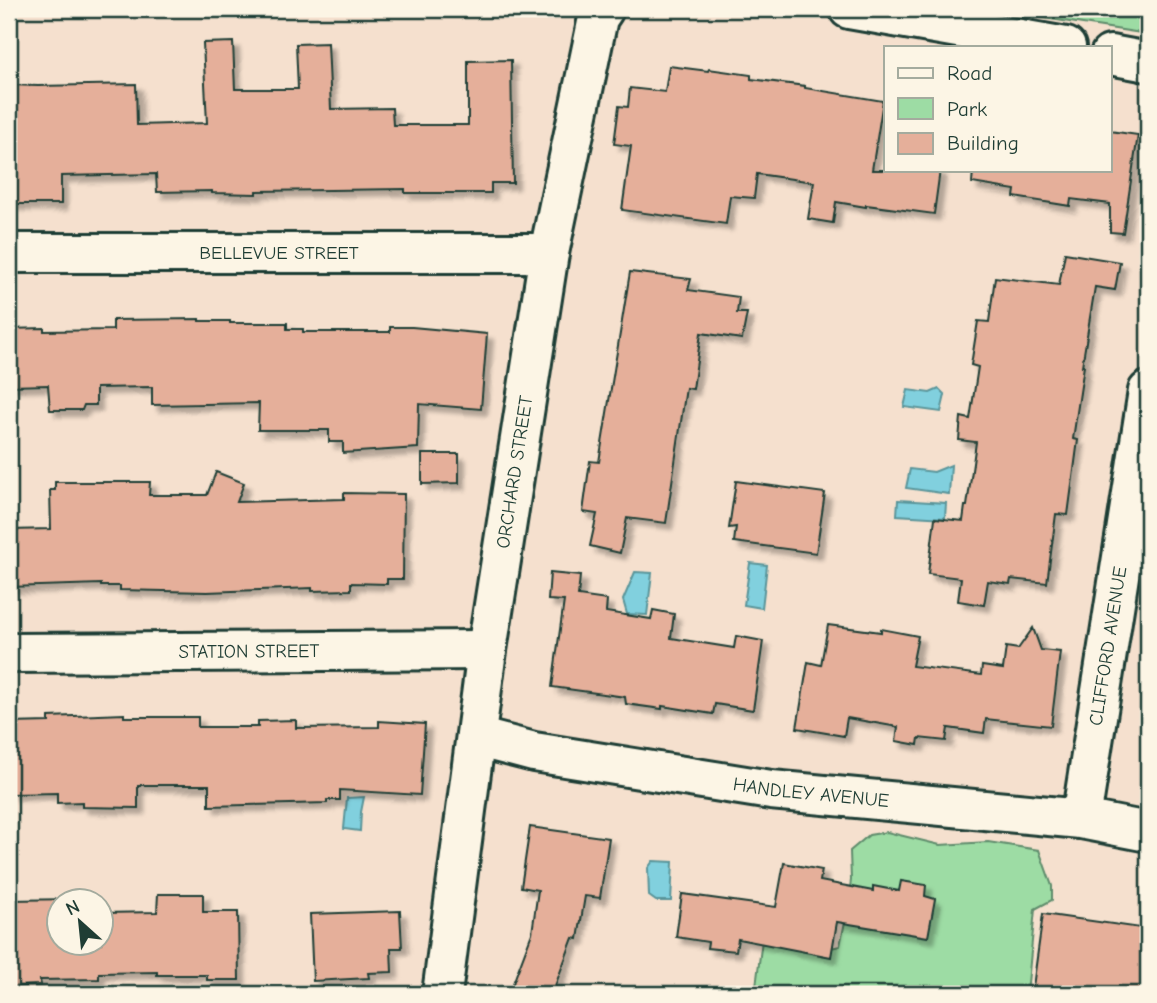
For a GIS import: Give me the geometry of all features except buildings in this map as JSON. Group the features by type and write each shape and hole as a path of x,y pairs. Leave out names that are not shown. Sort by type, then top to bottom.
{"street":[{"name":"ORCHARD STREET","path":"442,994 488,650 549,253 598,18 604,9"},
{"path":"849,9 1060,46"},
{"path":"1112,55 1148,62"},
{"name":"BELLEVUE STREET","path":"9,253 549,253"},
{"name":"CLIFFORD AVENUE","path":"1081,820 1148,391"},
{"name":"STATION STREET","path":"9,653 488,650"},
{"name":"HANDLEY AVENUE","path":"476,737 534,752 771,790 1081,820 1148,832"},
{"path":"450,941 469,975 467,994"}],"green space":[{"path":"986,9 1148,9 1148,34"},
{"path":"887,832 940,845 988,842 1039,850 1052,886 1052,900 1035,909 1027,994 755,994 762,940 823,950 840,946 851,880 850,851 869,835"}],"water":[{"path":"939,389 945,395 941,412 904,407 908,390 930,393"},
{"path":"951,465 949,494 906,488 910,469 934,472"},
{"path":"898,500 946,503 945,518 897,515"},
{"path":"750,563 767,565 762,608 744,605"},
{"path":"635,572 652,573 647,615 627,614 623,600"},
{"path":"364,797 360,831 344,829 347,798"},
{"path":"653,861 673,862 671,901 656,901 649,896 648,868"}]}
